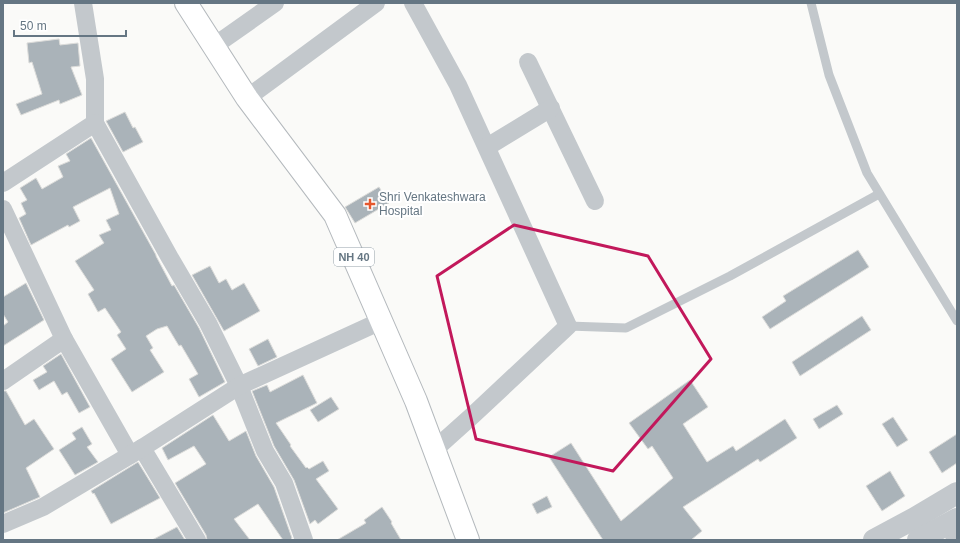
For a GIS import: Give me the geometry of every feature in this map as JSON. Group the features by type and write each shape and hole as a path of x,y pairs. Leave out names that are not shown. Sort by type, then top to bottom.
{"highway":[{"name":"NH 40","path":"186,3 247,98 335,215 416,400 468,540"}],"street":[{"path":"83,3 95,78 95,123 166,252 208,323 239,386 265,451 284,483 304,540"},
{"path":"214,46 275,3"},
{"path":"247,98 376,3"},
{"path":"413,3 458,84 568,326 434,450"},
{"path":"528,62 595,201"},
{"path":"487,147 550,108"},
{"path":"3,184 95,123"},
{"path":"3,209 64,339 136,452 197,540"},
{"path":"3,524 43,507 136,452 239,386 381,320"},
{"path":"3,380 64,339"},
{"path":"874,540 957,493"},
{"path":"918,540 954,528"}],"lane":[{"path":"811,3 829,75 867,173 957,321"},
{"path":"568,326 626,328 730,276 879,194"}],"highlighted area":[{"path":"514,225 648,256 711,359 613,471 476,439 437,276"}],"building":[{"path":"59,39 60,45 78,43 80,66 71,67 82,95 60,104 59,100 21,115 16,104 42,94 32,62 29,63 27,43"},
{"path":"125,112 133,128 135,127 143,142 123,152 106,121"},
{"path":"91,138 172,286 174,285 199,328 225,382 199,397 189,379 198,374 181,345 179,346 167,326 157,329 146,336 153,348 150,350 164,372 132,392 111,359 126,349 117,335 121,332 105,308 98,312 88,294 94,290 75,261 104,243 99,235 111,230 106,220 119,214 110,188 73,207 80,221 69,227 68,225 31,245 19,218 26,214 21,203 27,200 20,188 36,178 42,189 63,177 58,166 70,161 66,154"},
{"path":"379,187 389,203 355,223 345,207"},
{"path":"858,250 869,267 770,329 762,317 786,301 783,296"},
{"path":"210,266 219,283 226,279 232,290 244,283 260,311 224,331 192,275"},
{"path":"26,283 44,320 3,346 3,326 8,322 3,314 3,297"},
{"path":"862,316 871,330 800,376 792,362"},
{"path":"268,339 277,357 258,366 249,349"},
{"path":"61,354 90,407 79,413 67,392 62,395 54,381 39,390 33,380 47,372 43,366"},
{"path":"303,375 317,403 276,423 306,468 307,467 309,469 323,461 329,471 316,479 338,509 318,524 315,520 310,524 294,480 274,446 252,391 267,385 270,392"},
{"path":"690,380 708,407 683,424 707,462 733,446 736,451 785,419 797,438 760,462 758,459 683,507 702,531 691,540 603,540 549,457 571,443 621,521 673,478 652,446 648,449 629,423"},
{"path":"3,391 6,391 25,425 34,419 54,449 26,468 40,497 3,513"},
{"path":"331,397 339,409 318,422 310,410"},
{"path":"837,405 843,414 819,429 813,419"},
{"path":"213,415 229,441 246,431 256,456 274,487 292,538 290,540 283,540 258,504 234,519 250,540 207,540 206,535 175,483 206,464 194,446 168,460 162,448"},
{"path":"893,417 908,440 897,447 882,424"},
{"path":"82,427 92,444 87,447 98,462 75,475 59,450 76,439 72,433"},
{"path":"957,434 957,463 942,473 929,452"},
{"path":"138,462 160,498 111,524 94,493 93,494 91,491"},
{"path":"890,471 905,496 882,511 866,486"},
{"path":"547,496 552,507 537,514 532,504"},
{"path":"382,507 401,540 337,540 366,523 364,520"},
{"path":"177,527 185,540 152,540"}],"place":[{"name":"Shri Venkateshwara Hospital","path":"370,204"}]}
